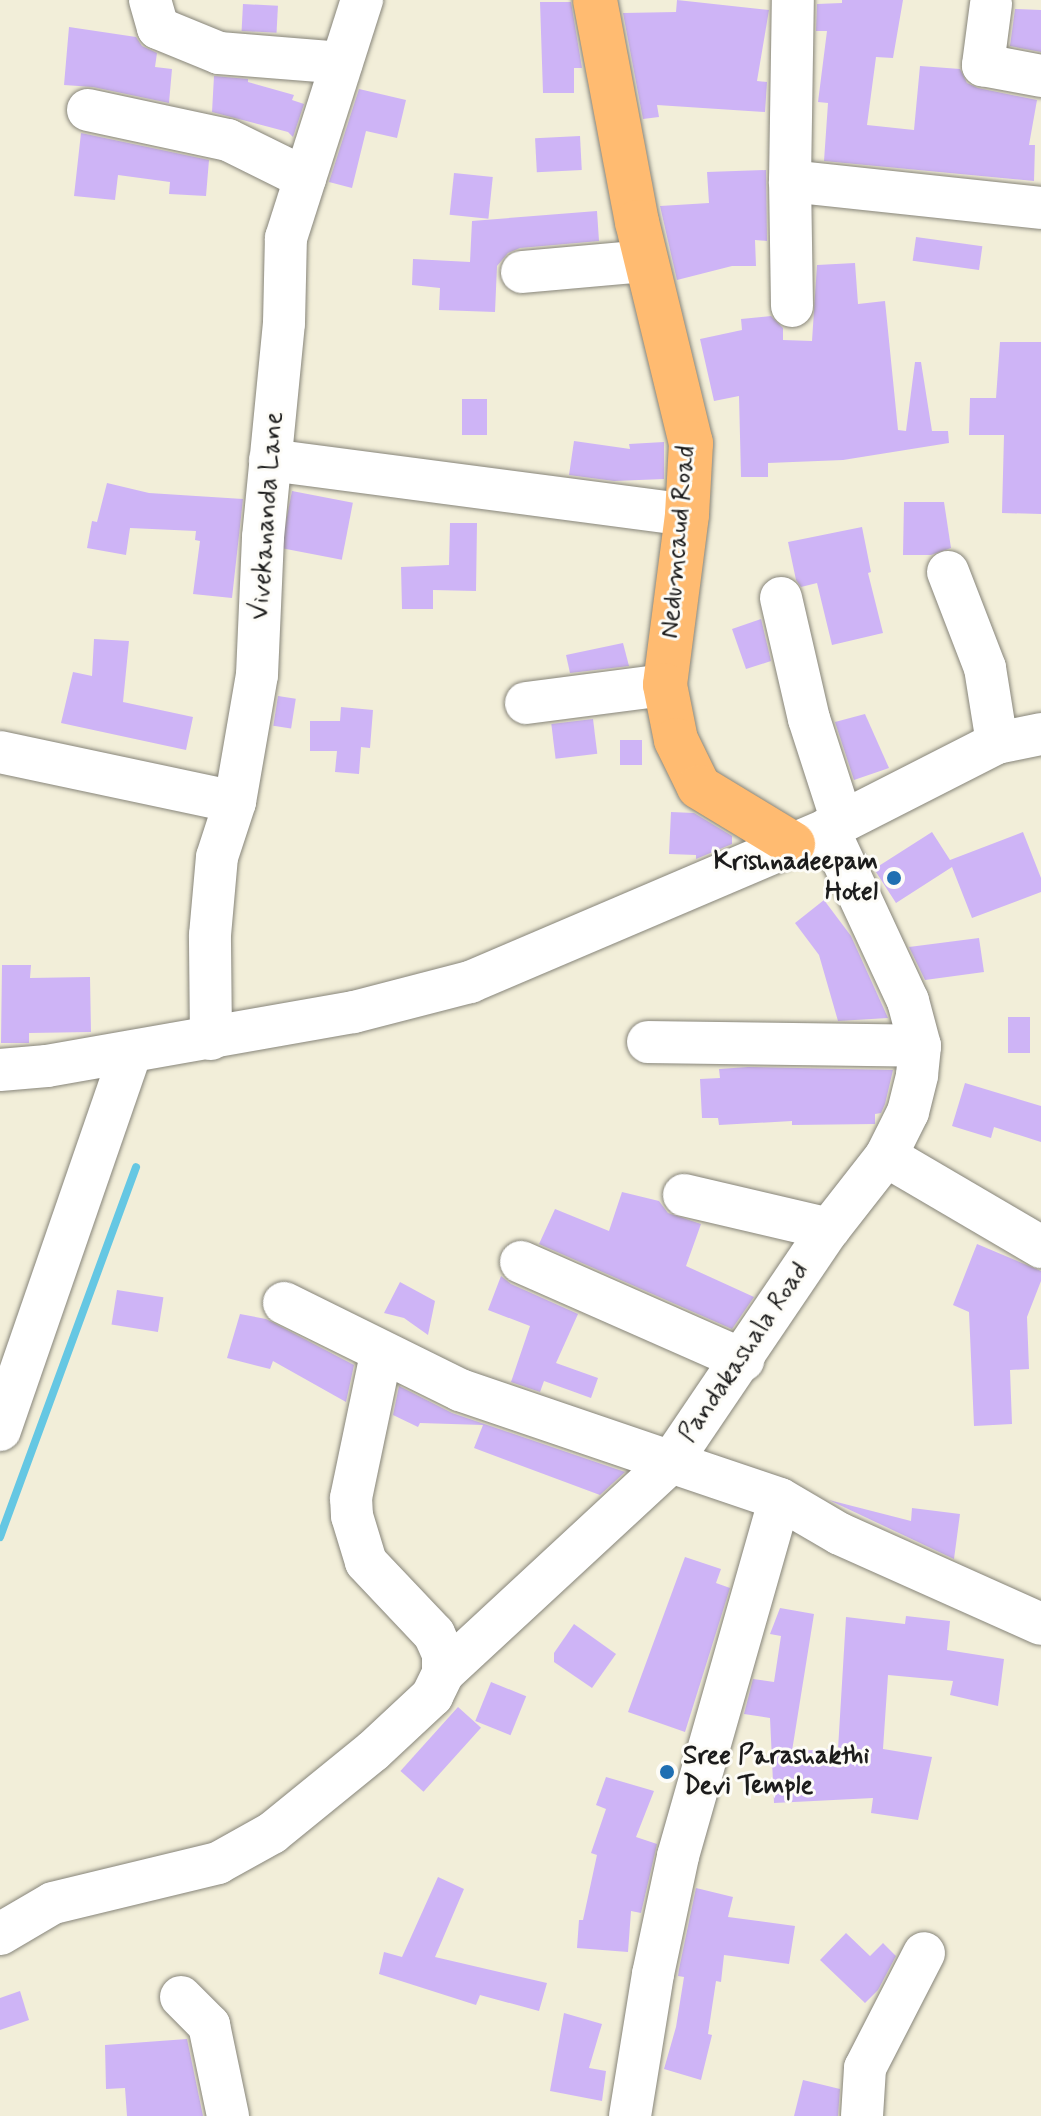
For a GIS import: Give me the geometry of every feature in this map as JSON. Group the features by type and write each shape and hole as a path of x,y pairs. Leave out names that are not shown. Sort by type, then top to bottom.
{"main road":[{"name":"Nedumcaud Road","path":"595,0 646,261 691,443 687,515 665,685 676,740 699,787 821,831"}],"street":[{"path":"150,0 158,28 219,53 342,63"},
{"name":"Vivekananda Lane","path":"211,1039 210,935 217,857 235,802 257,675 263,537 284,323 286,238 362,0"},
{"path":"792,306 790,181 793,0"},
{"path":"991,4 983,65 1041,76"},
{"path":"88,110 228,140 305,178"},
{"path":"790,181 1041,208"},
{"path":"522,272 646,261"},
{"path":"270,460 687,515"},
{"path":"948,572 985,668 997,743"},
{"name":"Pandakashala Road","path":"781,598 809,719 821,831 908,1001 920,1046 908,1112 886,1156 829,1229 671,1462 780,1499 840,1534 1041,1624"},
{"path":"526,703 665,685"},
{"path":"0,1070 211,1039 354,1012 470,982 821,831 997,743 1041,734"},
{"path":"0,752 235,802"},
{"path":"648,1042 920,1046"},
{"path":"0,1430 131,1052"},
{"path":"886,1156 1041,1247"},
{"path":"684,1195 829,1229"},
{"path":"521,1262 743,1360"},
{"path":"0,1934 53,1903 218,1863 272,1833 373,1751 432,1696 443,1673 671,1462 460,1390 381,1354 284,1303"},
{"path":"381,1354 351,1498 352,1516 366,1562 434,1634 443,1654 443,1673"},
{"path":"630,2116 653,1974 678,1856 780,1499"},
{"path":"862,2116 865,2068 924,1953"},
{"path":"181,1997 209,2025 228,2116"}],"building":[{"path":"677,0 769,10 757,81 767,82 765,112 657,105 659,117 643,119 623,13 676,12"},
{"path":"842,0 903,0 893,58 876,57 867,125 914,130 920,66 960,69 967,83 978,88 1037,100 1029,145 1035,145 1034,181 824,161 828,103 818,102 827,31 816,31 817,4 842,3"},
{"path":"540,2 571,2 582,68 574,68 574,93 543,93"},
{"path":"243,4 278,6 277,33 242,31"},
{"path":"1015,9 1041,10 1041,52 1010,46"},
{"path":"69,27 136,37 142,46 157,53 155,67 172,69 169,103 93,87 64,85"},
{"path":"214,76 248,79 248,82 294,95 292,100 304,104 293,137 288,132 212,112"},
{"path":"359,89 406,100 397,138 366,131 352,188 329,182"},
{"path":"81,133 209,160 206,196 169,194 170,182 118,175 115,200 74,196"},
{"path":"580,136 582,170 537,172 535,138"},
{"path":"766,170 767,241 755,240 756,266 732,266 677,280 660,206 709,203 707,172"},
{"path":"454,173 493,177 488,219 450,215"},
{"path":"597,211 599,241 520,248 508,253 497,266 495,312 439,310 440,288 412,285 413,259 470,262 472,221"},
{"path":"916,237 982,246 979,270 913,261"},
{"path":"855,263 858,304 885,301 898,430 906,431 915,362 921,362 932,431 948,431 949,443 843,460 768,463 768,477 741,477 739,396 714,401 700,339 742,330 741,319 771,316 783,328 783,340 812,341 817,265"},
{"path":"1000,342 1041,342 1041,514 1002,513 1004,435 969,435 970,398 996,398"},
{"path":"462,399 487,399 487,435 462,435"},
{"path":"574,441 630,449 629,444 664,442 664,479 614,481 569,475"},
{"path":"107,483 149,493 243,499 232,598 193,594 200,541 195,540 196,531 130,528 126,555 87,548 92,521 97,522"},
{"path":"292,491 353,503 342,560 281,548"},
{"path":"904,502 944,502 951,548 931,555 903,555"},
{"path":"450,523 477,523 476,591 433,590 433,609 402,609 401,567 449,565"},
{"path":"862,527 871,572 868,573 883,633 832,645 817,583 801,587 796,580 788,542"},
{"path":"761,619 771,661 746,669 732,629"},
{"path":"94,639 129,641 123,702 193,717 186,750 61,723 73,672 92,676"},
{"path":"623,643 629,666 570,673 566,655"},
{"path":"278,696 296,699 291,728 273,726"},
{"path":"341,707 373,710 370,748 361,747 359,774 335,772 337,751 310,751 310,721 340,721"},
{"path":"865,714 889,768 854,780 835,722"},
{"path":"593,719 597,754 556,759 551,724"},
{"path":"620,740 642,740 642,765 620,765"},
{"path":"671,812 694,813 732,836 732,844 696,859 696,855 669,854"},
{"path":"932,832 950,860 1023,832 1041,878 1041,892 972,918 952,867 896,903 874,869"},
{"path":"824,900 851,936 888,1018 838,1021 819,955 795,923"},
{"path":"979,938 984,972 925,980 909,947"},
{"path":"2,965 31,965 30,978 90,977 91,1032 29,1033 29,1043 1,1043"},
{"path":"1008,1017 1030,1017 1030,1053 1008,1053"},
{"path":"719,1069 893,1070 885,1104 881,1113 875,1114 875,1124 792,1125 792,1121 719,1125 718,1118 702,1118 700,1079 720,1078"},
{"path":"965,1083 1041,1106 1041,1142 994,1127 991,1138 952,1126"},
{"path":"622,1192 659,1201 668,1213 701,1224 686,1266 754,1297 732,1329 539,1244 555,1209 609,1231"},
{"path":"977,1244 1041,1271 1041,1281 1027,1317 1029,1369 1010,1370 1012,1424 974,1426 969,1312 953,1305"},
{"path":"501,1276 511,1284 578,1314 556,1363 598,1378 591,1398 544,1381 540,1392 511,1382 530,1326 488,1310"},
{"path":"400,1282 435,1301 428,1335 404,1318 384,1313"},
{"path":"117,1290 163,1297 158,1332 112,1325"},
{"path":"240,1314 266,1319 354,1365 346,1402 273,1361 270,1369 227,1358"},
{"path":"399,1386 452,1413 625,1472 600,1495 474,1448 483,1425 420,1423 418,1427 393,1415"},
{"path":"829,1500 911,1521 912,1508 960,1514 954,1559"},
{"path":"685,1557 721,1569 716,1583 730,1588 685,1732 628,1712"},
{"path":"780,1608 814,1614 792,1751 838,1749 846,1617 905,1624 906,1616 950,1621 947,1650 1004,1659 998,1706 950,1695 953,1681 888,1675 883,1749 932,1757 918,1820 871,1813 873,1798 774,1803 770,1718 744,1714 753,1679 774,1682 781,1636 770,1634"},
{"path":"574,1624 616,1654 592,1688 554,1662 554,1653"},
{"path":"491,1682 526,1696 510,1735 475,1721"},
{"path":"458,1707 481,1728 423,1792 400,1771"},
{"path":"606,1777 654,1791 636,1837 657,1844 641,1913 631,1911 628,1952 577,1948 579,1920 583,1920 597,1855 591,1853 606,1809 596,1805"},
{"path":"438,1877 464,1889 435,1957 547,1983 539,2011 480,1995 476,2005 379,1974 384,1952 402,1957"},
{"path":"696,1888 733,1897 728,1917 795,1926 789,1964 724,1955 721,1982 716,1981 708,2034 712,2035 701,2080 664,2069 676,2027 684,1977 678,1976 679,1969"},
{"path":"846,1933 870,1956 883,1943 896,1956 878,1990 865,2003 820,1960"},
{"path":"20,1991 29,2020 0,2030 0,1998"},
{"path":"564,2013 602,2024 589,2068 606,2071 602,2101 550,2091"},
{"path":"187,2039 203,2116 127,2116 125,2088 106,2089 105,2045"},
{"path":"803,2080 840,2089 838,2116 794,2116"}],"waterway":[{"path":"0,1537 136,1167"}],"place":[{"name":"Krishnadeepam Hotel","path":"894,878"},
{"name":"Sree Parashakthi Devi Temple","path":"667,1772"}]}
